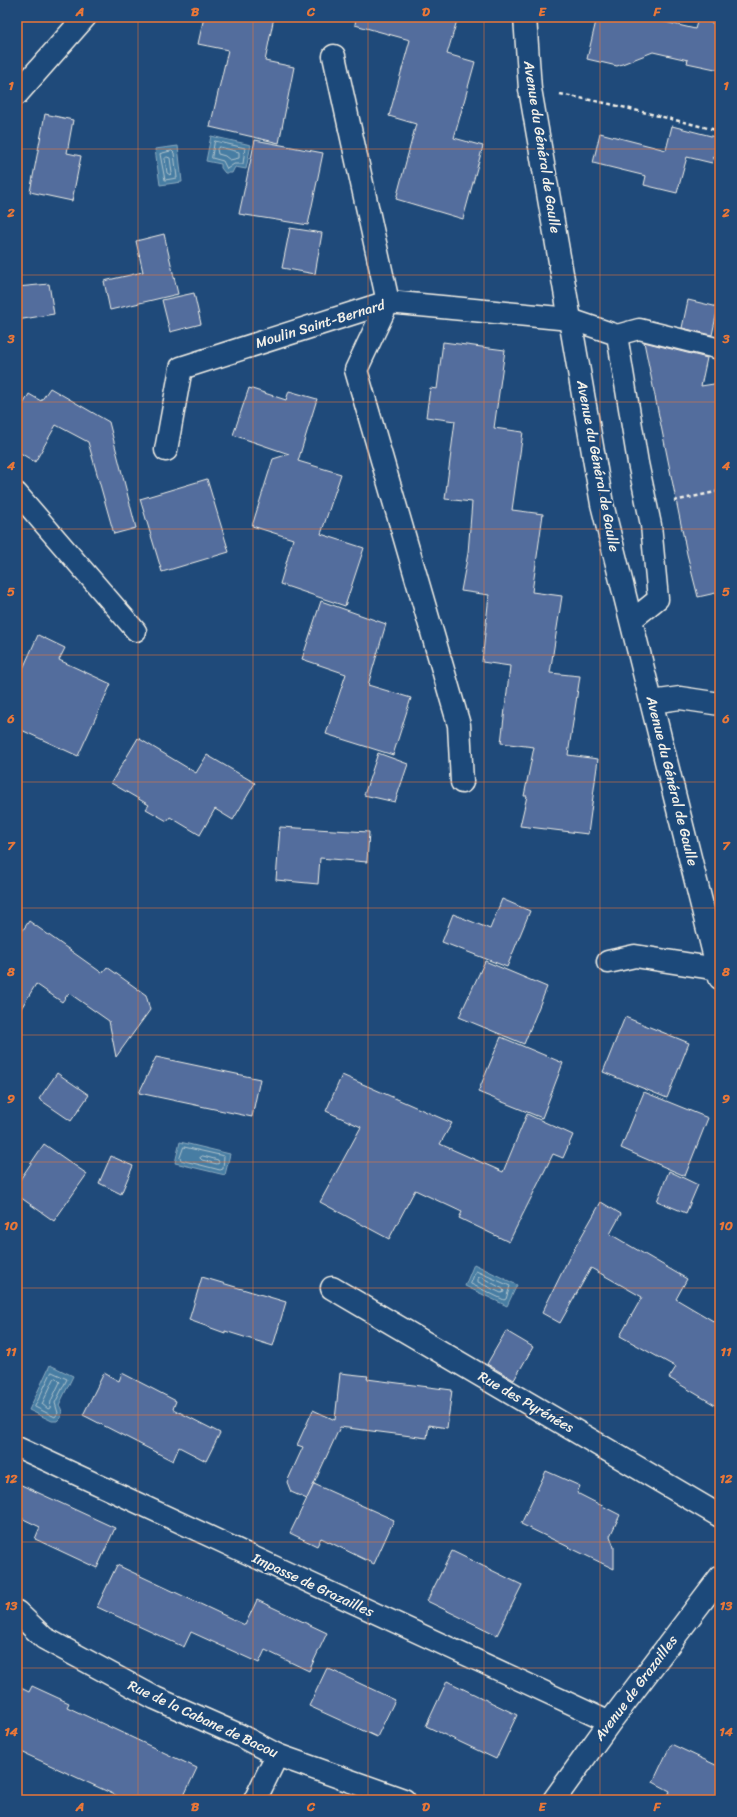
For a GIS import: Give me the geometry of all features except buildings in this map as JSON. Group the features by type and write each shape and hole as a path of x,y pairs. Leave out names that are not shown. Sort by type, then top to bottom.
{"street":[{"path":"17,94 85,17"},
{"name":"Avenue du Général de Gaulle","path":"525,17 530,88 602,504 719,973"},
{"path":"334,56 388,302 356,370 459,725 462,782"},
{"name":"Moulin Saint-Bernard","path":"166,450 181,368 388,302 570,319"},
{"path":"652,702 680,698 720,704"},
{"path":"608,962 635,956 719,973"},
{"name":"Rue des Pyrénées","path":"332,1288 720,1516"},
{"name":"Avenue de Grazailles","path":"554,1800 610,1722 720,1577"},
{"name":"Rue de la Cabane de Bacou","path":"17,1612 44,1638 155,1698 239,1735 277,1755 404,1800"},
{"path":"255,1800 277,1755"}],"lane":[{"path":"570,319 617,335 639,329 720,349"},
{"path":"617,335 637,455 651,525 658,599 632,620"},
{"path":"17,493 136,630"},
{"name":"Impasse de Grazailles","path":"17,1447 610,1722"}],"path":[{"path":"530,88 610,104 720,131"}],"water":[{"path":"211,136 251,145 246,169 235,167 232,173 225,173 221,168 221,164 206,161"},
{"path":"178,146 182,182 160,185 155,149"},
{"path":"180,1142 230,1154 225,1175 175,1163"},
{"path":"474,1264 517,1285 507,1306 465,1286"},
{"path":"50,1365 73,1376 59,1405 62,1413 57,1421 52,1421 29,1410"}]}
